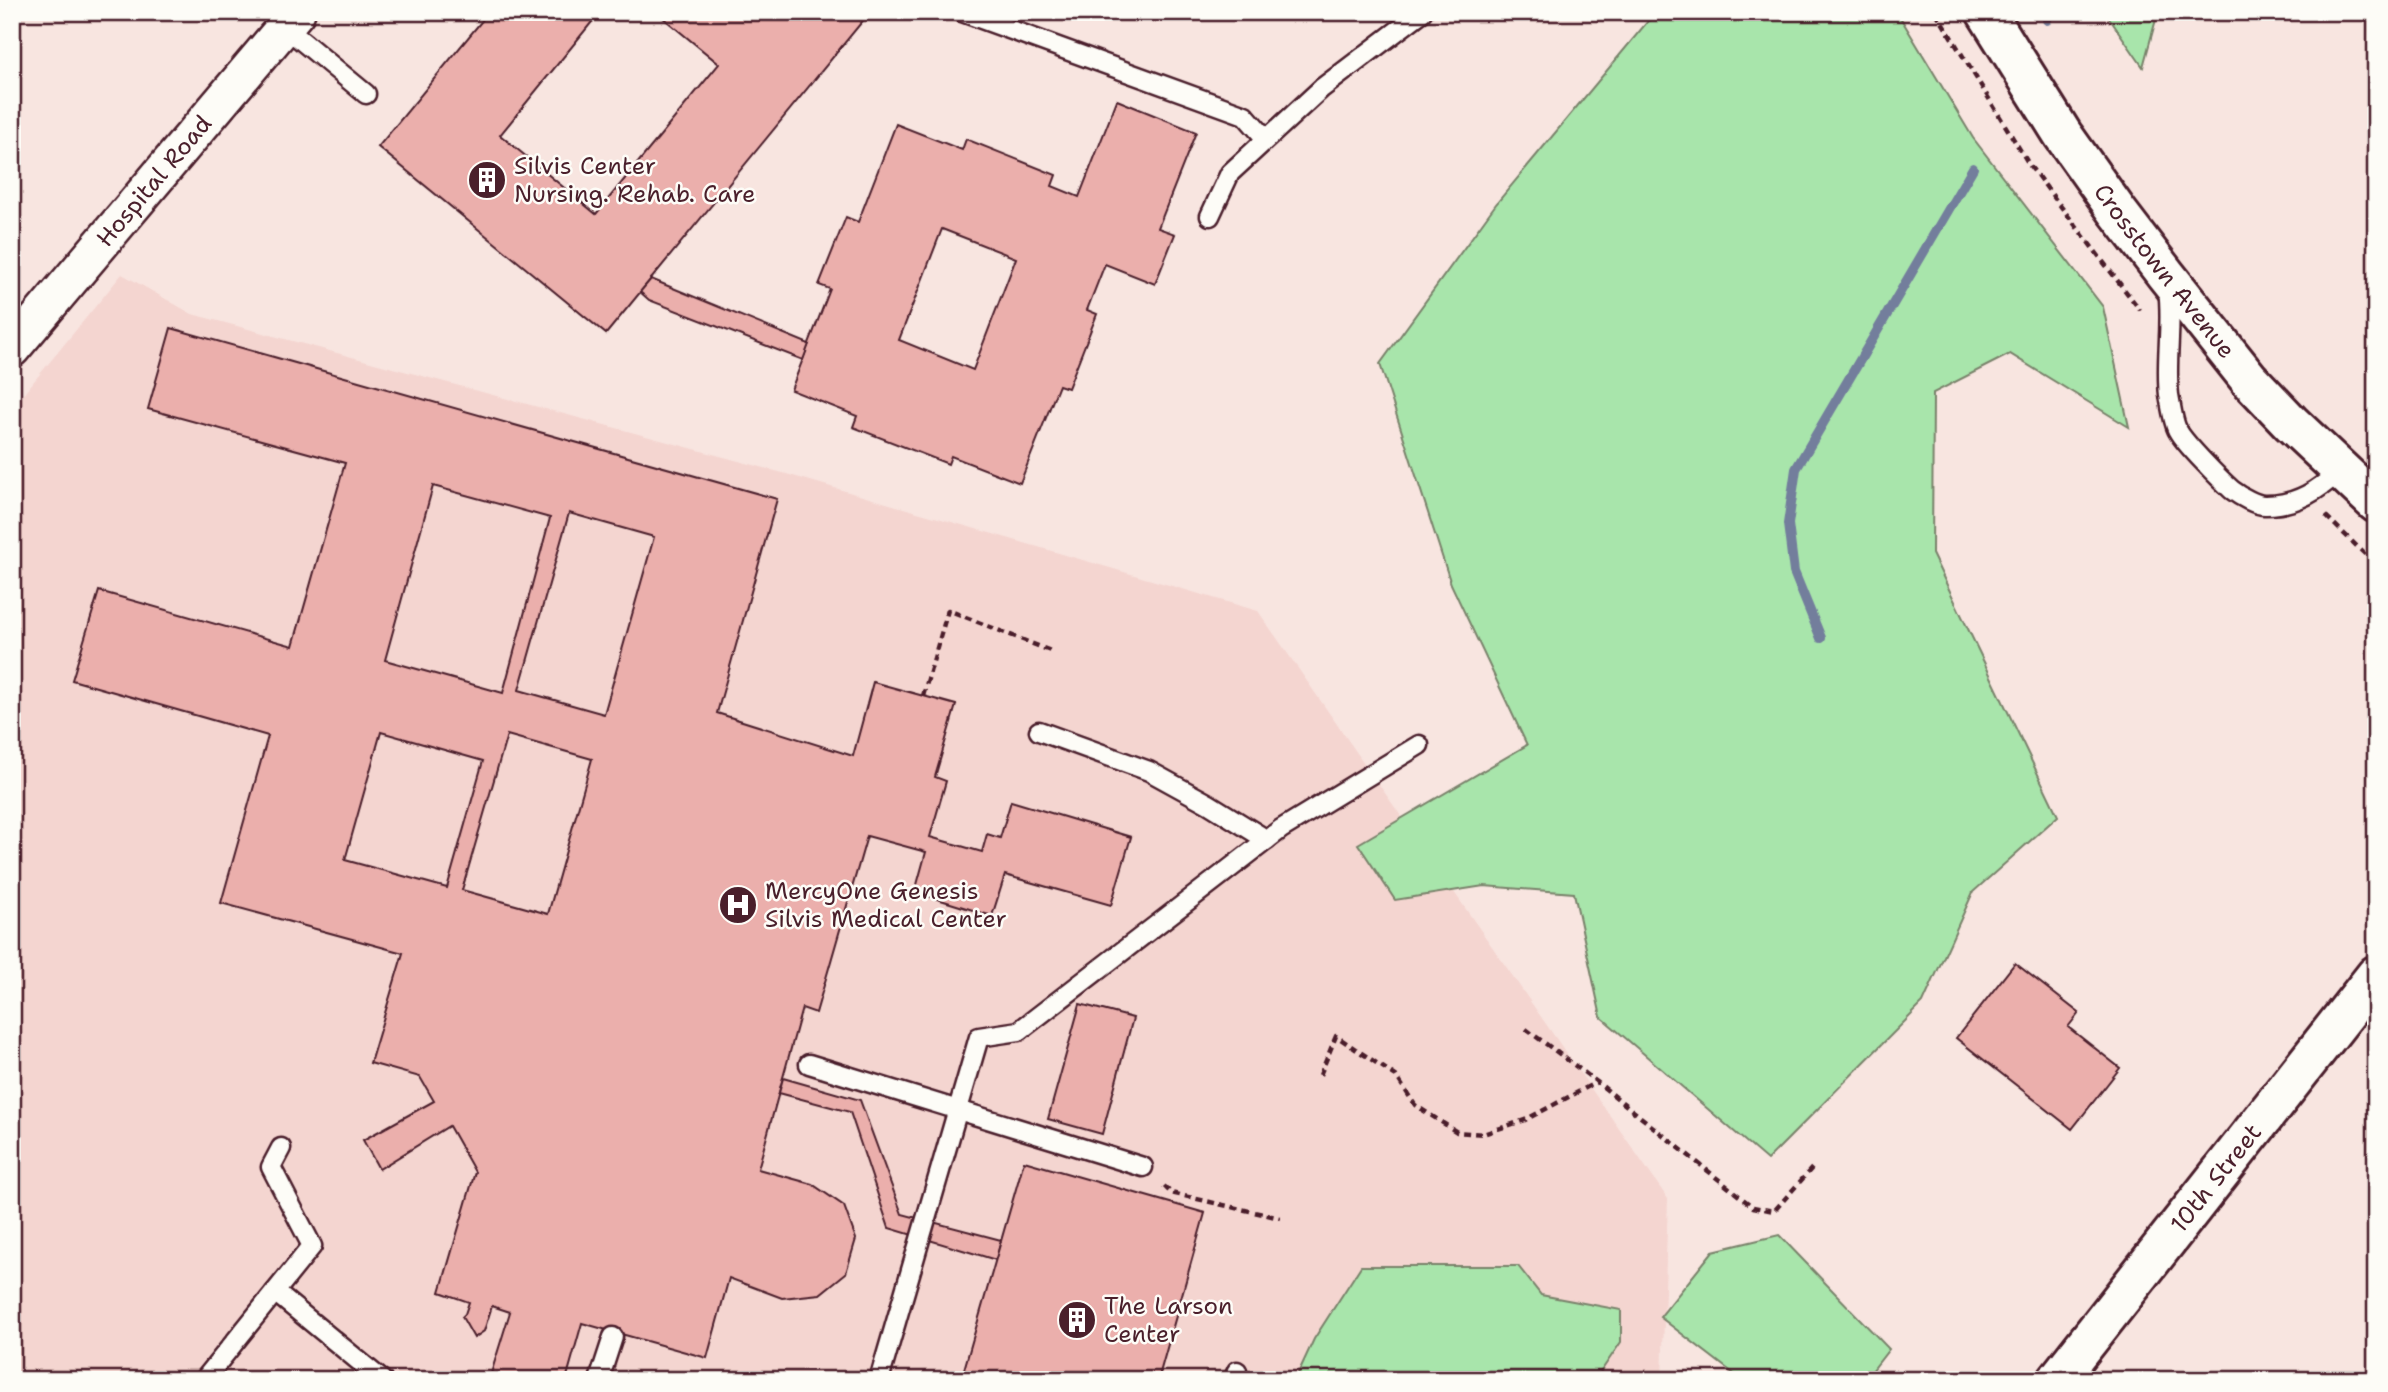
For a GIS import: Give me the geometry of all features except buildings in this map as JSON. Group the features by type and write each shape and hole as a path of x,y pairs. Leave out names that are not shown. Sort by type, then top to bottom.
{"street":[{"name":"Crosstown Avenue","path":"1986,12 2063,135 2166,275 2249,379 2291,423 2376,503"},
{"name":"Hospital Road","path":"12,349 284,17"},
{"name":"10th Street","path":"2057,1380 2376,975"}],"lane":[{"path":"962,12 1245,116 1266,139"},
{"path":"1210,216 1230,173 1322,88 1422,12"},
{"path":"284,17 366,94"},
{"path":"2166,275 2171,308 2169,395 2178,431 2203,459 2234,491 2262,506 2292,502 2306,496 2319,489 2341,470"},
{"path":"1039,732 1149,771 1267,840"},
{"path":"878,1380 979,1037 1019,1031 1281,829 1419,745"},
{"path":"809,1064 1143,1167"},
{"path":"204,1380 313,1246 271,1167 281,1148"},
{"path":"275,1292 382,1380"},
{"path":"598,1380 613,1337"}],"path":[{"path":"923,696 948,610 1052,652"},
{"path":"1526,1029 1597,1082 1753,1207 1774,1211 1812,1168"},
{"path":"1320,1075 1336,1036 1396,1076 1415,1105 1457,1132 1483,1133 1525,1119 1597,1082"},
{"path":"1171,1193 1280,1218"}],"shaded area":[{"name":"MercyOne Genesis Silvis Medical Center","path":"122,274 192,314 783,473 1258,611 1668,1199 1662,1380 12,1380 12,408"}],"green space":[{"path":"1663,12 1897,12 1973,138 2103,307 2129,427 2010,354 1933,393 1932,554 2058,816 1973,892 1923,1003 1767,1160 1601,1017 1574,893 1484,886 1395,900 1358,844 1527,745 1451,584 1380,364 1496,204 1648,21"},
{"path":"2105,12 2158,12 2143,67"},
{"path":"1779,1235 1889,1349 1865,1380 1742,1380 1660,1317 1713,1251"},
{"path":"1361,1266 1518,1266 1541,1295 1621,1310 1621,1342 1595,1380 1295,1380 1314,1339"}],"waterway":[{"path":"2047,20 2049,12"},
{"path":"1821,638 1794,572 1788,524 1796,469 1973,168"}],"place":[{"name":"Silvis Center Nursing. Rehab. Care","path":"487,180"},
{"name":"MercyOne Genesis Silvis Medical Center","path":"738,905"},
{"name":"The Larson Center","path":"1077,1320"}]}
